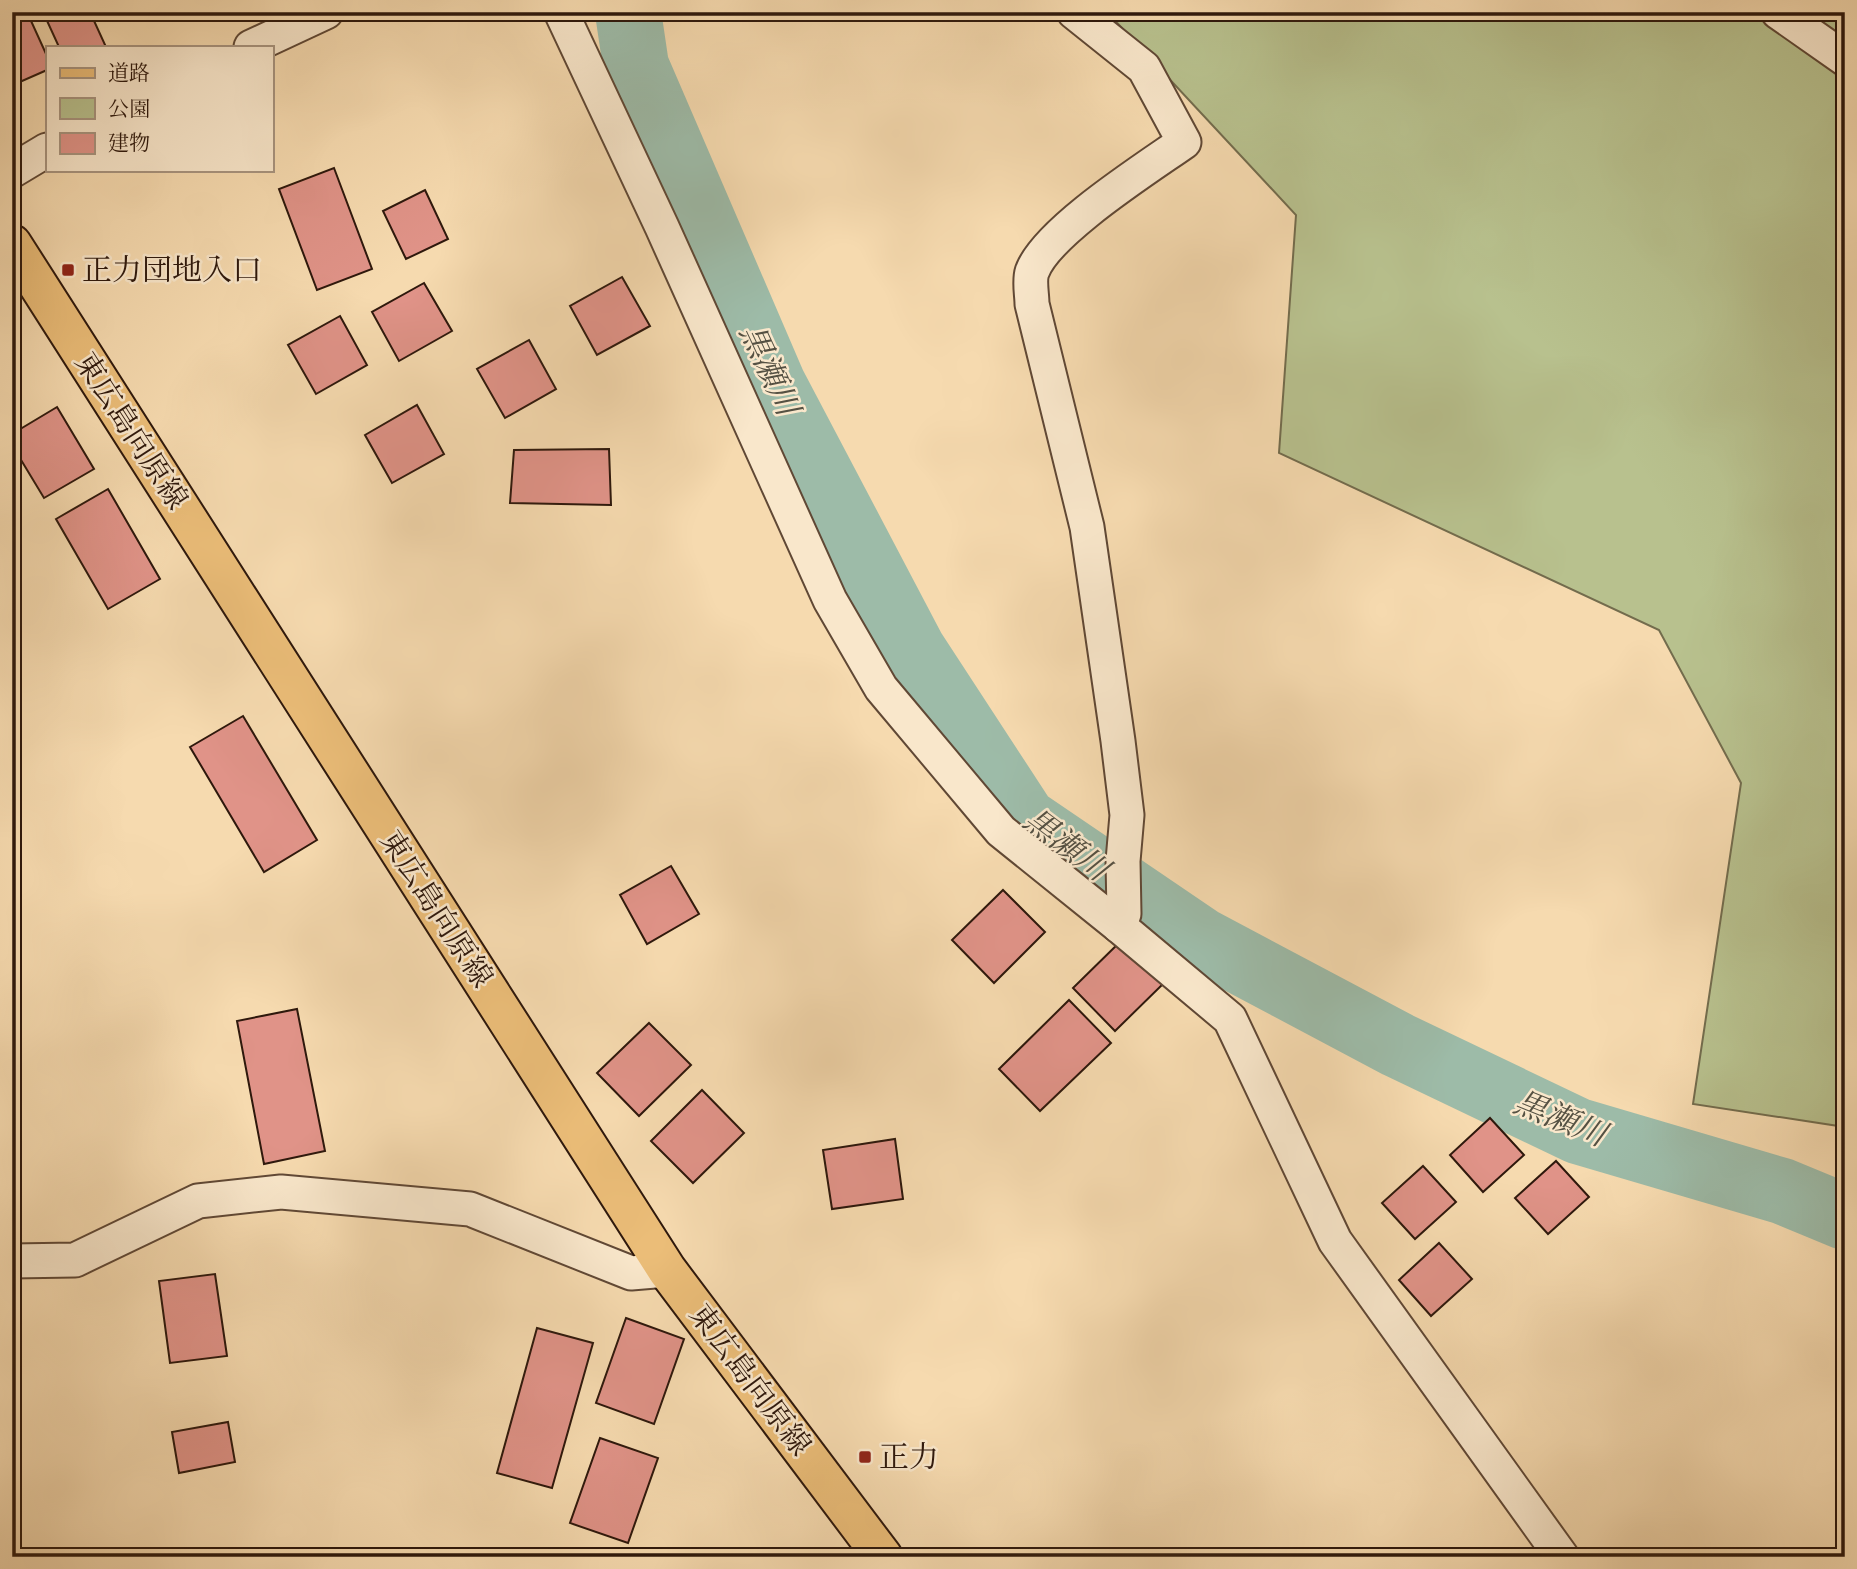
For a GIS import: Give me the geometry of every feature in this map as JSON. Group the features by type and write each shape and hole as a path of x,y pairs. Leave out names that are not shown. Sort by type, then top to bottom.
{"main road":[{"name":"東広島向原線","path":"12,244 667,1270 883,1557"}],"street":[{"path":"253,46 326,12"},
{"path":"561,12 830,600 881,688 1001,831 1121,920 1230,1019 1335,1241 1562,1557"},
{"path":"1074,12 1144,68 1184,142 1122,185 1052,241 1031,273 1032,304 1087,527 1127,815 1121,920"},
{"path":"1778,12 1845,59"},
{"path":"12,171 46,151"},
{"path":"12,1261 75,1260 198,1200 281,1192 470,1209 631,1273 667,1270"}],"green space":[{"path":"1107,12 1845,12 1845,1127 1693,1104 1741,783 1659,630 1279,453 1296,215"}],"building":[{"path":"12,12 27,12 46,54 46,70 13,85"},
{"path":"43,12 90,12 106,46 59,46"},
{"path":"334,168 372,269 317,290 279,189"},
{"path":"425,190 448,239 406,259 383,211"},
{"path":"622,277 650,326 597,355 570,306"},
{"path":"424,283 452,331 399,361 372,312"},
{"path":"340,316 367,365 316,394 288,345"},
{"path":"529,340 556,389 505,418 477,369"},
{"path":"417,405 444,454 392,483 365,435"},
{"path":"57,407 94,469 44,498 12,445 12,434"},
{"path":"609,449 611,505 510,503 514,450"},
{"path":"108,489 160,579 108,609 56,519"},
{"path":"243,716 317,840 264,872 190,747"},
{"path":"671,866 699,914 647,944 620,895"},
{"path":"1003,890 1045,932 994,983 952,940"},
{"path":"1124,938 1166,981 1115,1031 1073,988"},
{"path":"1069,1000 1111,1043 1040,1111 999,1069"},
{"path":"297,1009 325,1151 264,1164 237,1021"},
{"path":"649,1023 691,1065 639,1116 597,1073"},
{"path":"702,1090 744,1133 693,1183 651,1141"},
{"path":"1490,1118 1524,1155 1483,1192 1450,1155"},
{"path":"895,1139 903,1199 832,1209 823,1150"},
{"path":"1556,1161 1589,1197 1548,1234 1515,1198"},
{"path":"1423,1166 1456,1202 1415,1239 1382,1203"},
{"path":"1439,1243 1472,1279 1431,1316 1399,1280"},
{"path":"215,1274 227,1356 170,1363 159,1281"},
{"path":"626,1318 684,1339 654,1424 596,1403"},
{"path":"537,1328 593,1343 552,1488 497,1473"},
{"path":"228,1422 235,1462 179,1473 172,1432"},
{"path":"600,1438 658,1458 628,1543 570,1523"}],"waterway":[{"name":"黒瀬川","path":"628,12 636,66 773,384 913,650 1024,820 1202,941 1398,1045 1578,1131 1782,1191 1845,1217"}],"place":[{"name":"正力団地入口","path":"68,270"},
{"name":"正力","path":"865,1457"}]}
